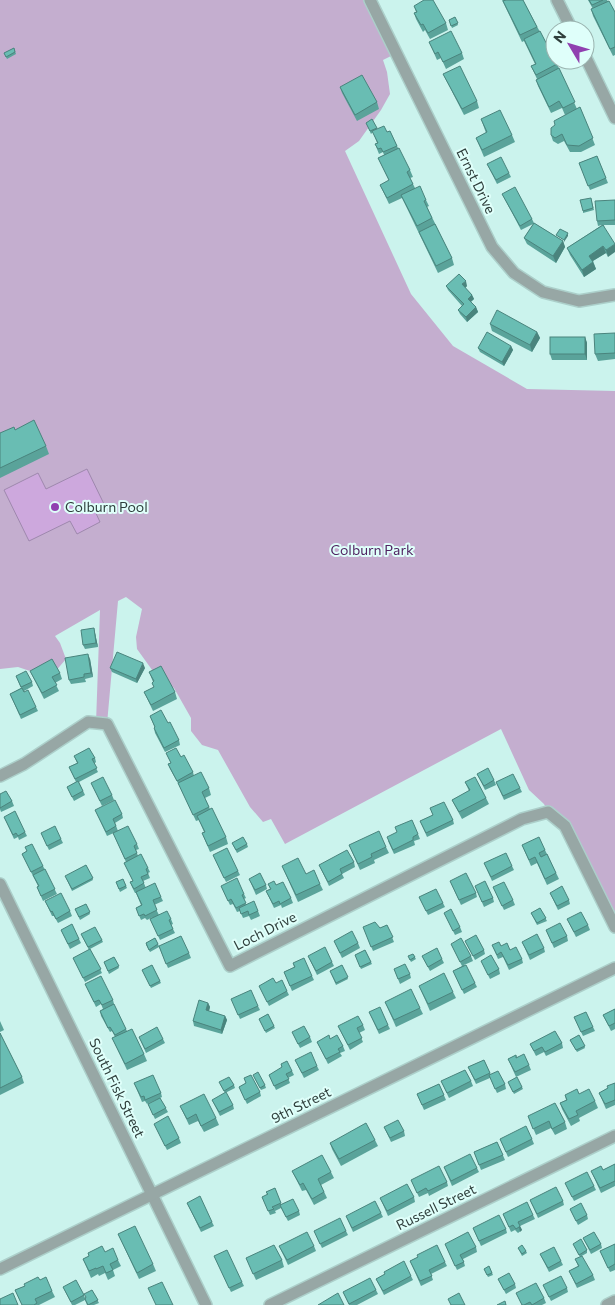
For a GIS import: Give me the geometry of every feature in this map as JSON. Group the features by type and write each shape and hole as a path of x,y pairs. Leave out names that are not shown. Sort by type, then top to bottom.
{"street":[{"name":"Ernst Drive","path":"370,0 492,246 514,273 543,292 579,301 615,295"},
{"path":"557,0 567,20"},
{"path":"592,70 615,118"},
{"name":"Loch Drive","path":"0,776 24,764 88,722 107,724 230,966 522,819 548,812 565,826 615,927"},
{"name":"South Fisk Street","path":"0,884 206,1305"},
{"name":"9th Street","path":"0,1270 615,968"},
{"name":"Russell Street","path":"270,1305 615,1136"},
{"path":"607,1305 615,1301"}],"green space":[{"name":"Colburn Park","path":"0,0 370,0 397,53 383,60 390,94 359,141 345,151 411,294 453,346 527,389 615,391 615,927 565,826 548,812 544,804 529,790 501,729 285,844 271,819 263,822 250,807 218,750 202,745 191,731 191,718 174,688 155,674 137,649 136,637 142,609 126,597 118,601 107,724 96,723 100,610 55,636 66,659 54,673 33,672 18,667 0,669"}],"shaded area":[{"name":"Colburn Pool","path":"87,469 104,504 94,509 100,522 77,534 70,521 29,541 4,490 38,473 46,489"}],"building":[{"path":"424,0 433,0 446,23 428,33 414,13 417,12 414,6"},
{"path":"523,0 537,27 520,35 503,1"},
{"path":"589,0 603,0 592,5"},
{"path":"609,1 615,12 615,47 610,49 591,9"},
{"path":"455,17 458,23 451,26 449,20"},
{"path":"451,31 462,53 443,62 438,52 435,54 429,42"},
{"path":"540,31 545,41 546,70 536,75 531,66 536,64 524,39"},
{"path":"14,48 15,52 6,57 4,53"},
{"path":"460,66 477,101 462,109 443,74"},
{"path":"555,70 560,70 575,102 563,108 559,101 549,107 536,80"},
{"path":"362,75 377,102 355,115 340,87"},
{"path":"580,107 593,138 579,146 567,145 562,134 555,138 551,135 551,128 555,125 554,121"},
{"path":"500,110 512,135 482,150 476,138 487,132 481,119"},
{"path":"372,119 377,128 370,131 366,123"},
{"path":"384,126 387,132 390,131 397,146 383,152 375,144 378,143 372,131"},
{"path":"399,148 410,170 407,172 413,184 387,198 380,185 389,180 378,158"},
{"path":"597,156 606,178 588,186 579,163"},
{"path":"501,157 509,173 496,180 487,164"},
{"path":"420,186 426,200 424,201 432,218 417,226 401,195"},
{"path":"515,187 532,219 520,226 502,194"},
{"path":"591,198 593,208 583,211 580,200"},
{"path":"615,200 615,220 597,221 595,201"},
{"path":"534,223 563,241 553,256 524,238"},
{"path":"435,224 452,258 436,266 419,232"},
{"path":"603,225 615,244 606,250 603,246 589,256 593,262 582,270 567,248"},
{"path":"560,229 568,233 564,240 556,235"},
{"path":"459,274 466,281 462,284 472,295 468,299 476,307 466,317 458,310 464,304 446,286"},
{"path":"497,310 537,332 530,345 490,324"},
{"path":"487,332 511,346 502,362 478,348"},
{"path":"615,333 615,353 595,354 594,334"},
{"path":"550,337 585,337 585,354 550,354"},
{"path":"34,420 46,446 0,468 0,433 14,427 15,430"},
{"path":"94,628 96,643 83,645 81,630"},
{"path":"117,652 143,663 136,679 110,668"},
{"path":"88,654 91,673 84,674 84,677 69,680 65,658"},
{"path":"52,659 60,673 52,677 57,685 42,693 30,671"},
{"path":"161,666 175,692 151,705 144,692 154,687 152,683 154,681 149,672"},
{"path":"26,671 32,682 21,687 16,676"},
{"path":"22,688 24,692 28,690 36,707 20,715 10,694"},
{"path":"161,710 168,723 170,722 179,740 164,748 150,716"},
{"path":"89,748 95,758 92,759 97,768 75,779 69,767 78,763 74,756"},
{"path":"176,748 181,757 184,755 193,772 177,781 168,764 171,763 166,753"},
{"path":"488,768 494,780 484,786 477,774"},
{"path":"201,772 209,788 202,792 209,807 193,815 178,783"},
{"path":"513,774 520,788 503,796 496,782"},
{"path":"103,777 112,795 100,801 91,783"},
{"path":"475,777 486,798 459,812 452,800 470,790 465,782"},
{"path":"78,781 83,791 72,797 67,787"},
{"path":"6,791 12,801 0,808 0,794"},
{"path":"115,800 122,814 113,819 116,826 106,832 95,810"},
{"path":"444,802 453,820 426,833 420,821 433,815 430,808"},
{"path":"212,808 226,837 208,846 202,833 205,832 197,816"},
{"path":"15,811 25,832 18,836 16,833 13,835 4,817"},
{"path":"412,820 418,834 413,837 413,840 393,850 387,837 397,832 395,827"},
{"path":"55,826 61,839 47,846 41,833"},
{"path":"128,826 137,844 134,846 137,853 125,859 113,833"},
{"path":"379,831 386,847 371,854 372,857 358,864 349,845"},
{"path":"243,837 247,844 236,850 232,843"},
{"path":"539,837 545,850 539,853 541,857 547,854 556,873 545,879 535,857 529,860 522,845"},
{"path":"32,844 43,866 31,872 22,854 27,851 25,847"},
{"path":"227,848 238,871 224,878 213,855"},
{"path":"347,850 354,862 340,869 342,874 328,882 319,865"},
{"path":"506,853 512,866 491,877 484,863"},
{"path":"141,854 148,868 146,869 148,874 141,877 144,883 134,889 130,882 133,881 124,863"},
{"path":"298,858 306,874 314,870 320,884 296,895 282,866"},
{"path":"86,865 93,878 72,889 65,876"},
{"path":"45,869 55,889 41,896 37,887 39,886 33,875"},
{"path":"260,873 266,885 255,890 249,879"},
{"path":"466,873 476,893 459,900 450,881"},
{"path":"237,878 246,903 236,908 231,899 228,901 221,886"},
{"path":"123,879 126,886 119,889 116,882"},
{"path":"274,881 276,885 283,882 291,898 280,904 279,901 273,904 266,891 271,889 268,884"},
{"path":"485,881 493,898 482,902 475,886"},
{"path":"504,882 513,900 502,906 493,887"},
{"path":"155,883 161,897 153,900 157,910 145,916 144,914 139,916 136,908 142,905 136,892"},
{"path":"562,886 569,900 557,906 550,893"},
{"path":"436,889 443,903 426,911 419,897"},
{"path":"61,893 70,911 56,919 45,901"},
{"path":"254,901 258,911 249,915 248,911 241,914 239,908"},
{"path":"86,904 90,912 79,917 75,909"},
{"path":"540,908 546,918 537,923 531,913"},
{"path":"451,909 460,927 453,931 444,913"},
{"path":"167,911 173,929 158,936 150,919"},
{"path":"581,912 588,925 574,932 567,919"},
{"path":"375,922 380,928 387,925 393,937 371,947 363,927"},
{"path":"560,923 567,936 552,943 546,930"},
{"path":"72,924 79,939 68,944 61,930"},
{"path":"95,927 102,940 88,947 81,934"},
{"path":"352,931 358,943 340,953 334,941"},
{"path":"537,934 544,948 529,955 522,942"},
{"path":"476,935 484,950 473,956 465,941"},
{"path":"181,936 189,953 166,964 159,946"},
{"path":"155,938 158,944 149,950 146,943"},
{"path":"461,938 471,956 460,962 451,944"},
{"path":"499,942 501,946 507,943 510,950 516,947 522,959 508,965 501,952 497,955 492,945"},
{"path":"325,947 332,962 316,971 308,956"},
{"path":"437,948 442,959 428,967 422,956"},
{"path":"90,949 101,969 83,978 73,958"},
{"path":"365,950 371,962 360,967 355,955"},
{"path":"413,954 415,957 410,960 408,956"},
{"path":"491,955 499,969 488,975 481,961"},
{"path":"114,957 119,966 108,971 104,962"},
{"path":"304,958 312,976 290,986 284,972 295,967 293,963"},
{"path":"405,964 410,974 398,979 394,969"},
{"path":"152,965 160,981 150,986 142,970"},
{"path":"342,965 348,977 336,983 330,971"},
{"path":"466,965 475,983 462,990 453,971"},
{"path":"444,973 453,992 428,1004 419,986"},
{"path":"101,976 113,1000 102,1005 99,1000 94,1002 85,984"},
{"path":"273,978 276,983 282,980 287,991 267,1002 259,986"},
{"path":"411,989 420,1008 394,1020 385,1002"},
{"path":"251,990 258,1006 238,1015 231,999"},
{"path":"199,1000 208,1003 206,1010 225,1016 221,1030 193,1021"},
{"path":"114,1004 126,1029 115,1035 110,1027 108,1028 100,1011"},
{"path":"380,1007 388,1025 378,1030 369,1012"},
{"path":"615,1009 615,1023 609,1026 603,1015"},
{"path":"586,1012 593,1027 581,1032 574,1017"},
{"path":"268,1014 274,1026 265,1031 259,1019"},
{"path":"358,1016 363,1025 357,1028 362,1038 348,1045 338,1026"},
{"path":"304,1026 310,1037 298,1044 292,1032"},
{"path":"157,1027 163,1039 145,1049 139,1037"},
{"path":"132,1029 144,1054 125,1064 112,1038"},
{"path":"555,1031 562,1043 545,1052 542,1047 534,1051 530,1044"},
{"path":"0,1033 22,1077 0,1088"},
{"path":"329,1035 330,1039 337,1035 343,1046 338,1049 340,1052 326,1059 317,1042"},
{"path":"579,1035 585,1046 576,1050 570,1040"},
{"path":"311,1052 317,1066 302,1073 295,1060"},
{"path":"524,1054 529,1065 515,1072 508,1059"},
{"path":"484,1060 490,1073 475,1080 468,1067"},
{"path":"287,1061 292,1071 286,1074 289,1079 274,1086 269,1075 282,1067 281,1064"},
{"path":"465,1070 471,1081 447,1093 441,1081"},
{"path":"498,1071 505,1084 495,1089 489,1075"},
{"path":"258,1072 265,1085 260,1088 253,1075"},
{"path":"153,1075 161,1093 145,1100 144,1096 141,1097 134,1083"},
{"path":"251,1075 260,1092 245,1100 239,1087 246,1083 244,1078"},
{"path":"229,1077 234,1085 224,1091 219,1082"},
{"path":"517,1077 522,1087 513,1092 508,1082"},
{"path":"615,1083 615,1100 605,1104 599,1093 608,1088 607,1086"},
{"path":"439,1084 444,1095 422,1105 417,1094"},
{"path":"577,1089 579,1094 589,1089 595,1101 576,1111 578,1115 569,1119 560,1103 567,1100 565,1095"},
{"path":"226,1092 233,1105 219,1112 212,1100"},
{"path":"204,1094 216,1118 201,1126 196,1114 187,1119 180,1106"},
{"path":"160,1098 166,1108 153,1115 148,1104"},
{"path":"555,1103 565,1122 552,1129 549,1121 533,1129 528,1116"},
{"path":"168,1116 179,1138 165,1146 154,1124"},
{"path":"398,1120 404,1131 390,1138 384,1127"},
{"path":"366,1123 375,1140 339,1159 330,1143"},
{"path":"526,1126 532,1139 506,1152 500,1139"},
{"path":"497,1142 503,1155 479,1165 474,1152"},
{"path":"470,1154 477,1168 451,1181 444,1167"},
{"path":"322,1155 331,1172 318,1179 324,1192 312,1199 303,1183 300,1185 292,1171"},
{"path":"615,1164 615,1181 600,1188 591,1171 601,1166 603,1170"},
{"path":"439,1166 447,1182 428,1191 426,1188 417,1193 411,1180"},
{"path":"587,1172 594,1186 572,1197 565,1183"},
{"path":"407,1184 414,1197 387,1211 380,1198"},
{"path":"556,1187 563,1201 537,1214 530,1200"},
{"path":"275,1188 281,1203 268,1211 262,1197 268,1194 266,1192"},
{"path":"200,1196 212,1222 200,1228 187,1203"},
{"path":"293,1199 299,1211 286,1217 280,1205"},
{"path":"375,1201 381,1213 352,1228 346,1216"},
{"path":"527,1202 533,1215 518,1222 520,1226 516,1229 513,1225 509,1227 503,1214"},
{"path":"581,1203 587,1215 576,1221 570,1209"},
{"path":"499,1215 506,1229 479,1241 473,1228"},
{"path":"340,1218 346,1231 320,1244 314,1231"},
{"path":"135,1226 153,1264 137,1273 118,1234"},
{"path":"307,1232 314,1246 287,1260 279,1246"},
{"path":"468,1232 476,1247 460,1255 464,1262 455,1266 445,1244"},
{"path":"594,1232 601,1244 590,1250 583,1238"},
{"path":"581,1239 587,1250 579,1255 573,1244"},
{"path":"615,1244 615,1264 608,1268 600,1251"},
{"path":"274,1245 282,1260 253,1274 246,1258"},
{"path":"437,1245 445,1262 429,1270 432,1276 420,1281 410,1261 418,1257 417,1255"},
{"path":"522,1245 526,1251 522,1254 518,1248"},
{"path":"102,1246 105,1252 113,1248 118,1260 110,1264 113,1270 106,1273 103,1266 89,1271 83,1259 89,1256 88,1253"},
{"path":"554,1247 561,1261 548,1268 540,1254"},
{"path":"227,1250 242,1282 229,1288 214,1256"},
{"path":"582,1256 593,1275 576,1284 569,1271 579,1266 575,1259"},
{"path":"404,1261 411,1276 383,1291 376,1279 385,1274 384,1272"},
{"path":"489,1266 492,1273 487,1275 484,1269"},
{"path":"509,1273 515,1284 504,1290 498,1279"},
{"path":"561,1276 567,1288 549,1297 543,1285"},
{"path":"38,1277 40,1280 46,1277 52,1291 35,1299 37,1303 34,1305 22,1305 15,1290"},
{"path":"370,1278 376,1290 349,1304 343,1292"},
{"path":"76,1280 84,1295 71,1302 63,1287"},
{"path":"162,1282 173,1305 156,1305 148,1288"},
{"path":"536,1283 544,1298 532,1305 530,1302 522,1305 516,1293"},
{"path":"92,1290 98,1300 88,1305 84,1294"},
{"path":"13,1293 18,1305 0,1305 0,1299"},
{"path":"338,1293 344,1305 318,1305"},
{"path":"459,1293 465,1305 451,1305 448,1299"},
{"path":"505,1301 506,1305 497,1305"}],"place":[{"name":"Colburn Pool","path":"55,507"}]}
